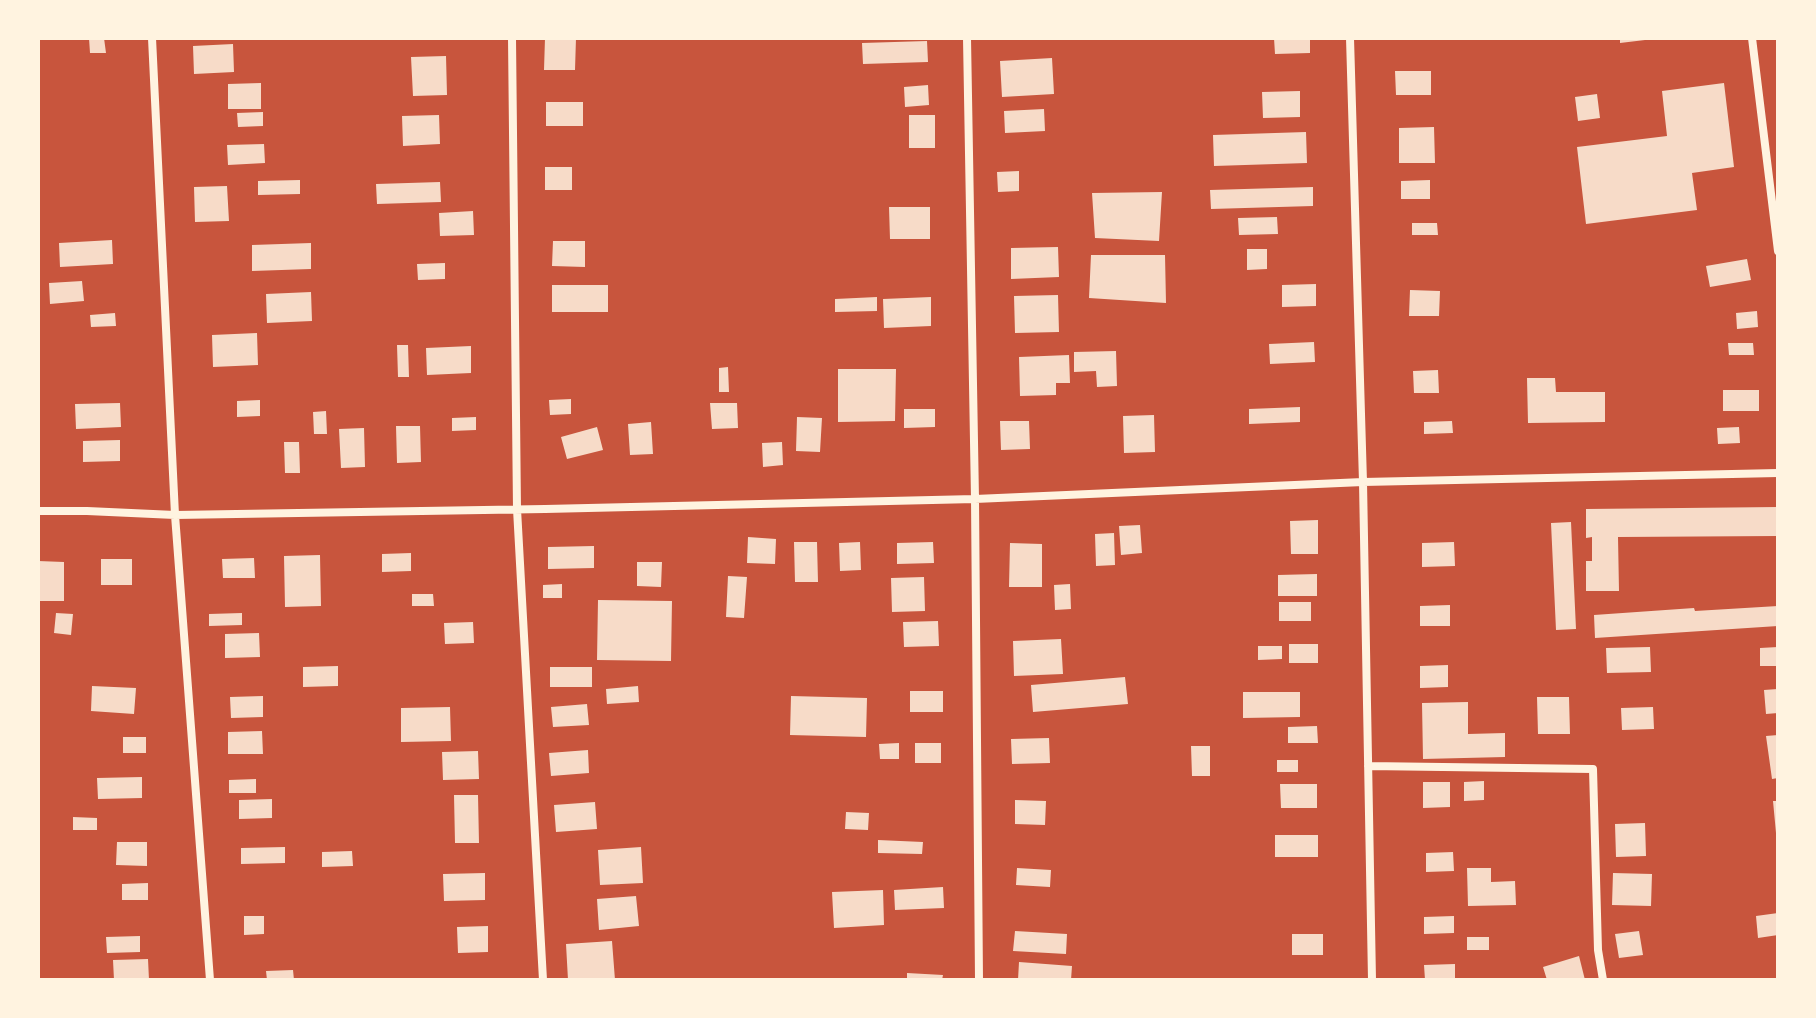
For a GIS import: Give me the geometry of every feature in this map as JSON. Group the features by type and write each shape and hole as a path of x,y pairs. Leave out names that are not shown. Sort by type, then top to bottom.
{"street":[{"path":"152,38 175,515 210,980"},
{"path":"512,38 517,509 543,980"},
{"path":"967,38 979,980"},
{"path":"1350,38 1363,482 1372,980"},
{"path":"1752,38 1778,251"},
{"path":"38,511 175,515 975,499 1363,482 1778,473"},
{"path":"1368,766 1593,769 1598,950 1603,980"}],"building":[{"path":"89,38 104,38 106,53 90,53"},
{"path":"545,38 576,38 575,70 544,70"},
{"path":"1274,38 1310,38 1310,53 1275,54"},
{"path":"1620,38 1645,38 1645,40 1620,43"},
{"path":"927,41 928,62 863,64 862,43"},
{"path":"233,44 234,72 194,74 193,46"},
{"path":"446,56 447,95 413,96 411,57"},
{"path":"1052,58 1054,94 1002,97 1000,61"},
{"path":"1395,71 1431,71 1431,95 1396,95"},
{"path":"261,83 261,109 228,109 228,84"},
{"path":"1724,83 1734,167 1692,173 1697,210 1586,224 1577,147 1667,136 1662,91"},
{"path":"928,85 929,105 905,107 904,87"},
{"path":"1300,91 1300,117 1263,118 1262,92"},
{"path":"1597,94 1600,118 1578,121 1575,97"},
{"path":"546,102 583,102 583,126 546,126"},
{"path":"1044,109 1045,131 1005,133 1004,111"},
{"path":"263,112 263,126 238,127 237,113"},
{"path":"439,115 440,144 403,146 402,116"},
{"path":"909,115 935,115 935,148 909,148"},
{"path":"1434,127 1435,163 1399,163 1399,128"},
{"path":"1306,132 1307,163 1214,166 1213,135"},
{"path":"264,144 265,163 228,165 227,145"},
{"path":"545,167 572,167 572,190 545,190"},
{"path":"1019,171 1019,191 998,192 997,172"},
{"path":"300,180 300,194 258,195 258,181"},
{"path":"1430,180 1430,199 1401,199 1401,181"},
{"path":"440,182 441,202 377,204 376,184"},
{"path":"227,186 229,221 195,222 194,187"},
{"path":"1313,187 1313,206 1211,209 1210,190"},
{"path":"1162,192 1159,241 1095,238 1092,193"},
{"path":"889,207 930,207 930,239 890,239"},
{"path":"473,211 474,235 440,236 439,213"},
{"path":"1277,217 1278,234 1239,235 1238,218"},
{"path":"1412,223 1437,223 1438,235 1412,235"},
{"path":"112,240 113,264 60,267 59,243"},
{"path":"553,241 585,241 585,267 552,266"},
{"path":"311,243 311,269 252,271 252,245"},
{"path":"1058,247 1059,277 1011,279 1011,248"},
{"path":"1247,249 1267,249 1267,269 1247,270"},
{"path":"1091,255 1165,255 1166,303 1089,298"},
{"path":"1747,259 1751,280 1710,287 1706,266"},
{"path":"445,263 445,279 418,280 417,264"},
{"path":"82,281 84,301 50,304 49,283"},
{"path":"1316,284 1316,306 1282,307 1282,285"},
{"path":"552,285 608,285 608,312 552,312"},
{"path":"1410,290 1440,291 1439,316 1409,316"},
{"path":"311,292 312,321 267,323 266,294"},
{"path":"1058,295 1059,332 1015,333 1014,296"},
{"path":"877,297 877,311 835,312 835,299"},
{"path":"931,297 931,326 884,328 883,299"},
{"path":"1757,311 1758,327 1737,329 1736,313"},
{"path":"115,313 116,326 91,327 90,315"},
{"path":"257,333 258,365 213,367 212,335"},
{"path":"1314,342 1315,362 1270,364 1269,344"},
{"path":"1728,343 1753,343 1754,355 1729,355"},
{"path":"397,345 408,345 409,377 398,377"},
{"path":"471,346 471,373 427,375 426,348"},
{"path":"1116,351 1117,386 1097,387 1096,371 1074,372 1074,352"},
{"path":"1069,355 1070,383 1056,383 1056,395 1020,396 1019,357"},
{"path":"728,367 729,392 719,392 719,368"},
{"path":"838,369 896,369 895,421 838,422"},
{"path":"1438,370 1439,393 1414,393 1413,371"},
{"path":"1527,378 1555,378 1556,392 1605,392 1605,422 1528,423"},
{"path":"1723,390 1759,390 1759,411 1723,411"},
{"path":"571,399 571,414 550,415 549,400"},
{"path":"260,400 260,416 237,417 237,401"},
{"path":"120,403 121,427 76,429 75,404"},
{"path":"710,403 737,403 738,428 712,429"},
{"path":"1300,407 1300,422 1249,424 1249,409"},
{"path":"904,409 935,409 935,427 904,428"},
{"path":"326,411 327,434 314,434 313,412"},
{"path":"1154,415 1155,452 1124,453 1123,416"},
{"path":"476,417 476,430 452,431 452,418"},
{"path":"797,417 822,418 820,452 796,451"},
{"path":"1000,421 1029,421 1030,449 1001,450"},
{"path":"1452,421 1453,433 1424,434 1424,422"},
{"path":"651,422 653,454 630,455 628,424"},
{"path":"396,426 420,426 421,462 397,463"},
{"path":"597,427 603,450 567,459 561,437"},
{"path":"1739,427 1740,443 1718,444 1717,428"},
{"path":"364,428 365,467 341,468 339,429"},
{"path":"120,440 120,461 83,462 83,441"},
{"path":"284,442 299,442 300,473 285,473"},
{"path":"782,442 783,465 763,467 762,443"},
{"path":"1778,507 1778,536 1618,537 1619,591 1586,591 1586,561 1592,561 1592,537 1586,538 1586,509"},
{"path":"1318,520 1318,554 1291,554 1290,521"},
{"path":"1571,522 1576,629 1556,630 1551,523"},
{"path":"1140,525 1142,553 1121,555 1119,526"},
{"path":"1114,533 1115,565 1096,566 1095,534"},
{"path":"748,537 776,539 775,564 747,563"},
{"path":"794,542 817,542 818,582 795,582"},
{"path":"860,542 861,570 840,571 839,543"},
{"path":"933,542 934,563 897,564 897,543"},
{"path":"1454,542 1455,566 1422,567 1422,543"},
{"path":"1010,543 1042,544 1042,587 1009,587"},
{"path":"594,546 594,568 548,569 548,547"},
{"path":"411,553 411,571 382,572 382,554"},
{"path":"320,555 321,606 285,607 284,556"},
{"path":"254,558 255,578 223,578 222,559"},
{"path":"101,559 132,559 132,585 101,585"},
{"path":"38,561 64,562 64,601 38,601"},
{"path":"637,562 662,562 661,587 637,586"},
{"path":"1317,574 1317,596 1278,596 1278,575"},
{"path":"728,576 747,577 744,618 726,617"},
{"path":"924,577 925,611 892,612 891,578"},
{"path":"562,584 562,598 543,598 543,585"},
{"path":"1070,584 1071,609 1055,610 1054,585"},
{"path":"412,594 433,594 434,606 412,606"},
{"path":"598,600 672,601 671,661 597,660"},
{"path":"1279,602 1311,602 1311,621 1279,621"},
{"path":"1450,605 1450,626 1420,626 1420,606"},
{"path":"1778,606 1778,626 1595,638 1594,615"},
{"path":"56,613 73,614 71,635 54,633"},
{"path":"242,613 242,625 209,626 209,614"},
{"path":"938,621 939,646 904,647 903,622"},
{"path":"473,622 474,643 445,644 444,623"},
{"path":"259,633 260,657 225,658 225,634"},
{"path":"1061,639 1063,674 1014,676 1013,641"},
{"path":"1289,644 1318,644 1318,663 1289,663"},
{"path":"1258,646 1282,646 1282,659 1258,660"},
{"path":"1650,647 1651,672 1607,673 1606,648"},
{"path":"1778,647 1778,666 1760,666 1760,648"},
{"path":"1448,665 1448,687 1420,688 1420,666"},
{"path":"338,666 338,686 303,687 303,667"},
{"path":"550,667 592,667 592,687 550,687"},
{"path":"1125,677 1128,704 1033,712 1031,685"},
{"path":"92,686 136,688 134,714 91,711"},
{"path":"638,686 639,702 607,704 606,689"},
{"path":"1778,689 1778,713 1766,714 1764,690"},
{"path":"910,691 943,691 943,712 910,712"},
{"path":"1243,692 1300,692 1300,717 1243,718"},
{"path":"263,696 263,717 231,718 230,697"},
{"path":"791,696 867,698 866,737 790,735"},
{"path":"1537,697 1569,697 1570,734 1538,734"},
{"path":"1468,702 1468,734 1505,733 1505,757 1423,759 1422,703"},
{"path":"587,704 589,725 553,727 551,707"},
{"path":"450,707 451,741 401,742 401,708"},
{"path":"1653,707 1654,729 1622,730 1621,708"},
{"path":"1317,726 1318,743 1288,743 1288,727"},
{"path":"262,731 263,754 228,754 228,732"},
{"path":"1778,735 1778,778 1772,779 1766,736"},
{"path":"123,737 146,737 146,753 123,753"},
{"path":"1049,738 1050,763 1012,764 1011,739"},
{"path":"899,743 899,759 880,759 879,744"},
{"path":"915,743 941,743 941,763 915,763"},
{"path":"1191,746 1210,746 1210,776 1192,776"},
{"path":"588,750 589,773 551,776 549,753"},
{"path":"478,751 479,779 443,780 442,752"},
{"path":"1277,760 1298,760 1298,772 1277,772"},
{"path":"142,777 142,798 98,799 97,778"},
{"path":"256,779 256,793 229,793 229,780"},
{"path":"1484,781 1484,800 1464,801 1464,782"},
{"path":"1423,782 1450,782 1450,807 1423,808"},
{"path":"1280,784 1317,784 1317,808 1281,808"},
{"path":"454,795 478,795 479,843 455,843"},
{"path":"272,799 272,818 239,819 239,800"},
{"path":"1015,800 1046,801 1045,825 1015,824"},
{"path":"1773,801 1778,801 1778,833 1776,833"},
{"path":"595,802 597,829 556,832 554,805"},
{"path":"846,812 869,813 868,830 845,829"},
{"path":"73,817 97,818 97,830 73,830"},
{"path":"1645,823 1646,856 1616,857 1615,824"},
{"path":"1275,835 1318,835 1318,857 1275,857"},
{"path":"878,840 923,842 922,854 878,853"},
{"path":"117,842 147,842 147,866 116,865"},
{"path":"285,847 285,863 241,864 241,848"},
{"path":"641,847 643,883 600,885 598,850"},
{"path":"352,851 353,866 322,867 322,852"},
{"path":"1453,852 1454,871 1426,872 1426,853"},
{"path":"1017,868 1051,870 1050,887 1016,885"},
{"path":"1467,868 1491,868 1491,882 1515,881 1516,905 1468,906"},
{"path":"485,873 485,900 444,901 443,874"},
{"path":"1613,873 1652,874 1651,906 1612,905"},
{"path":"148,883 148,900 122,900 122,884"},
{"path":"943,887 944,908 895,910 894,890"},
{"path":"883,890 884,925 834,928 832,892"},
{"path":"636,896 639,926 599,930 597,899"},
{"path":"1778,913 1778,935 1758,938 1756,916"},
{"path":"244,916 264,916 264,934 244,935"},
{"path":"1454,916 1454,933 1424,934 1424,917"},
{"path":"488,926 488,952 458,953 457,927"},
{"path":"1015,931 1067,934 1066,954 1013,951"},
{"path":"1639,931 1643,955 1619,958 1615,934"},
{"path":"1292,934 1323,934 1323,955 1292,955"},
{"path":"140,936 140,952 107,953 106,937"},
{"path":"1467,937 1489,937 1489,950 1467,950"},
{"path":"612,941 615,980 568,980 566,944"},
{"path":"1579,956 1585,980 1547,980 1543,967"},
{"path":"148,959 149,980 114,980 113,960"},
{"path":"1019,962 1072,966 1071,980 1018,980"},
{"path":"1455,964 1455,980 1425,980 1424,965"},
{"path":"293,970 294,980 267,980 266,971"},
{"path":"907,973 943,975 942,980 907,980"}]}
